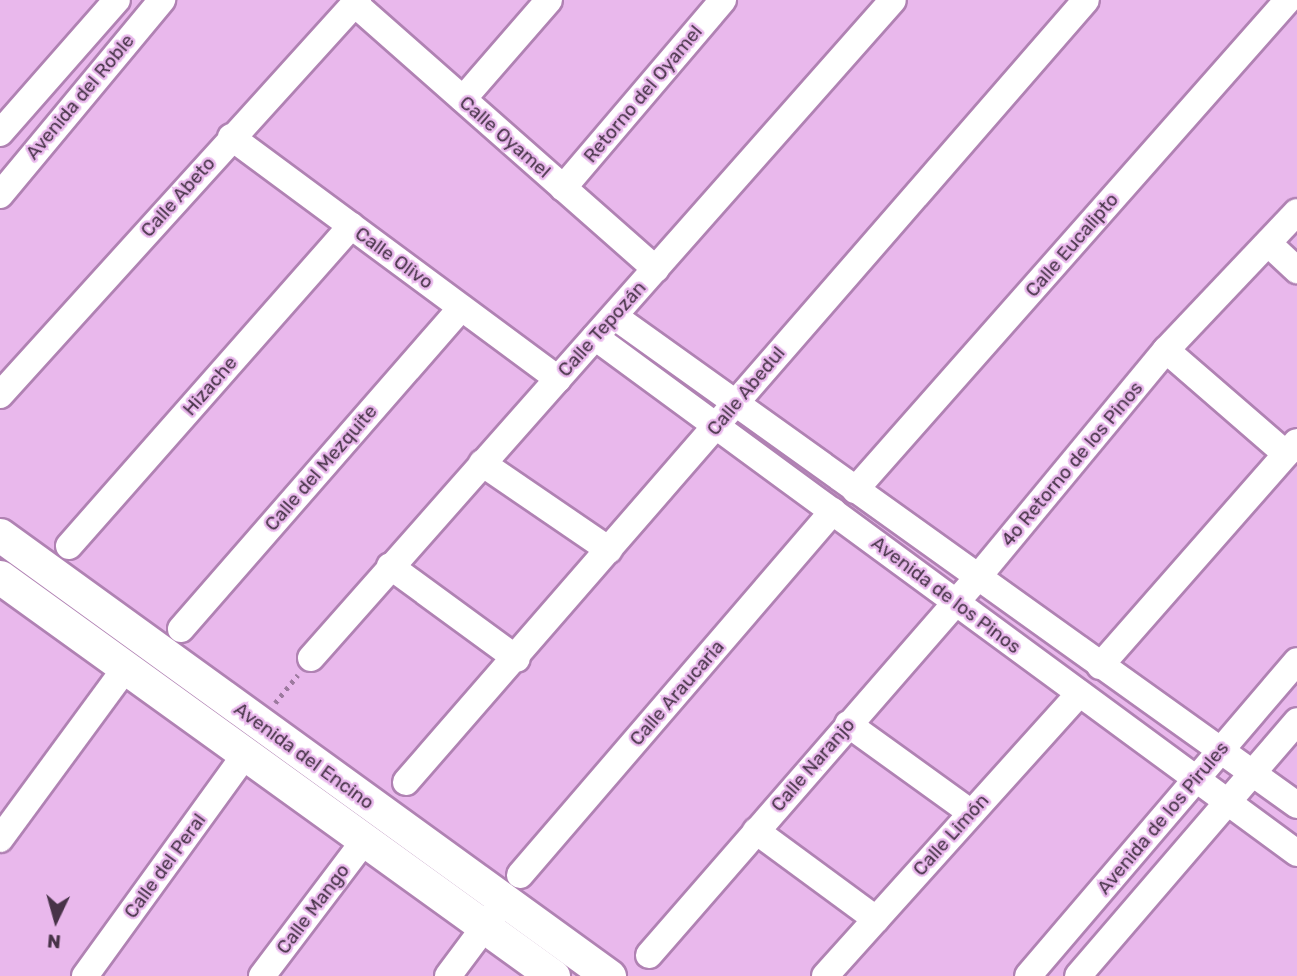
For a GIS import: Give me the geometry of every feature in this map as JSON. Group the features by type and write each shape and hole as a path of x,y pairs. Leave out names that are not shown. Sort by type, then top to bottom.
{"street":[{"name":"Avenida del Roble","path":"0,133 117,0"},
{"name":"Avenida del Roble","path":"0,195 162,0"},
{"path":"463,99 550,0"},
{"name":"Retorno del Oyamel","path":"563,188 723,0"},
{"name":"Calle Tepozán","path":"311,658 893,0"},
{"name":"Calle Abedul","path":"405,782 517,659 1086,0"},
{"name":"Calle Eucalipto","path":"855,490 1288,0"},
{"name":"Calle Oyamel","path":"357,2 656,269"},
{"name":"Calle Abeto","path":"0,396 231,137 357,2"},
{"path":"0,133 29,157"},
{"name":"Calle Olivo","path":"231,137 558,379"},
{"name":"4o Retorno de los Pinos","path":"978,577 1166,350 1297,212"},
{"name":"Hizache","path":"69,546 351,226"},
{"path":"1268,243 1297,270"},
{"name":"Calle del Mezquite","path":"181,629 461,308"},
{"name":"Avenida de los Pinos","path":"614,316 1297,805"},
{"name":"Avenida de los Pinos","path":"595,337 715,428 958,601 1078,695 1297,853"},
{"path":"1100,666 1291,448 1166,350"},
{"path":"482,463 609,550"},
{"name":"Calle Araucaria","path":"448,976 512,888 833,511"},
{"name":"Avenida del Encino","path":"0,535 259,723 512,888 609,976"},
{"path":"390,566 517,659"},
{"name":"Calle Naranjo","path":"649,955 978,577"},
{"name":"Avenida del Encino","path":"3,585 553,976"},
{"name":"Avenida de los Pirules","path":"1028,976 1297,661"},
{"path":"0,839 124,670"},
{"name":"Calle Limón","path":"825,976 1078,695"},
{"name":"Avenida de los Pirules","path":"1078,976 1297,721"},
{"path":"848,724 970,812"},
{"name":"Calle del Peral","path":"86,976 244,756"},
{"path":"756,831 876,919"},
{"name":"Calle Mango","path":"262,976 364,841"}],"path":[{"path":"259,723 311,658"}]}
